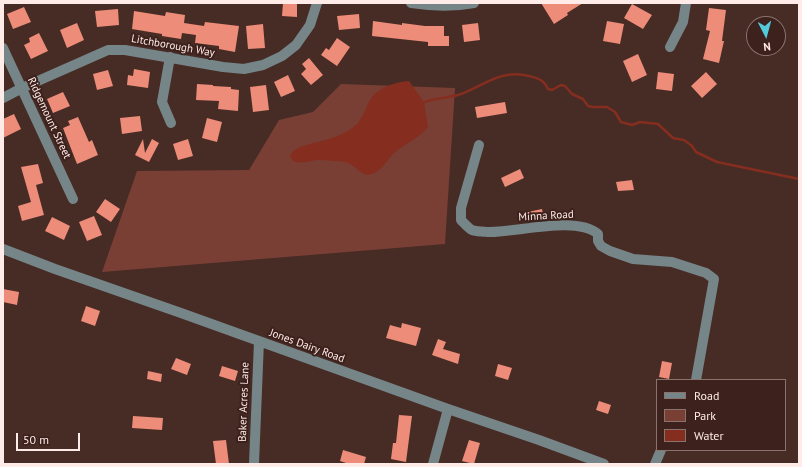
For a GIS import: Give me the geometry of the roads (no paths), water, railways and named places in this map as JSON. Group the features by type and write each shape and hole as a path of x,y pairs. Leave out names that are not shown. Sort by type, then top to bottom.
{"street":[{"name":"Litchborough Way","path":"3,98 108,50 125,50 223,67 244,69 263,65 282,56 296,45 310,25 317,3"},
{"path":"411,3 429,5 463,5 474,3"},
{"path":"670,48 683,22 686,3"},
{"name":"Ridgemount Street","path":"3,48 73,199"},
{"path":"170,57 162,102 171,124"},
{"name":"Minna Road","path":"479,145 461,208 461,220 473,231 495,232 541,227 584,227 594,230 598,234 598,241 601,246 610,251 633,259 672,262 706,273 714,279 696,379"},
{"name":"Jones Dairy Road","path":"3,249 55,269 448,409 538,439 604,464"},
{"name":"Baker Acres Lane","path":"254,464 259,341"},
{"path":"433,464 448,409"},
{"path":"655,464 661,451"}],"water":[{"path":"409,81 424,102 428,127 420,135 396,151 378,171 368,175 362,173 351,164 345,162 317,160 298,162 294,161 290,156 293,151 300,147 345,133 357,124 372,97 376,93 392,84"}],"waterway":[{"path":"422,103 461,94 502,76 519,74 529,76 545,83 548,89 552,90 561,85 565,86 572,94 583,99 588,106 607,107 615,112 621,122 632,125 640,122 658,124 673,138 684,140 692,146 696,152 717,162 799,179"}]}
